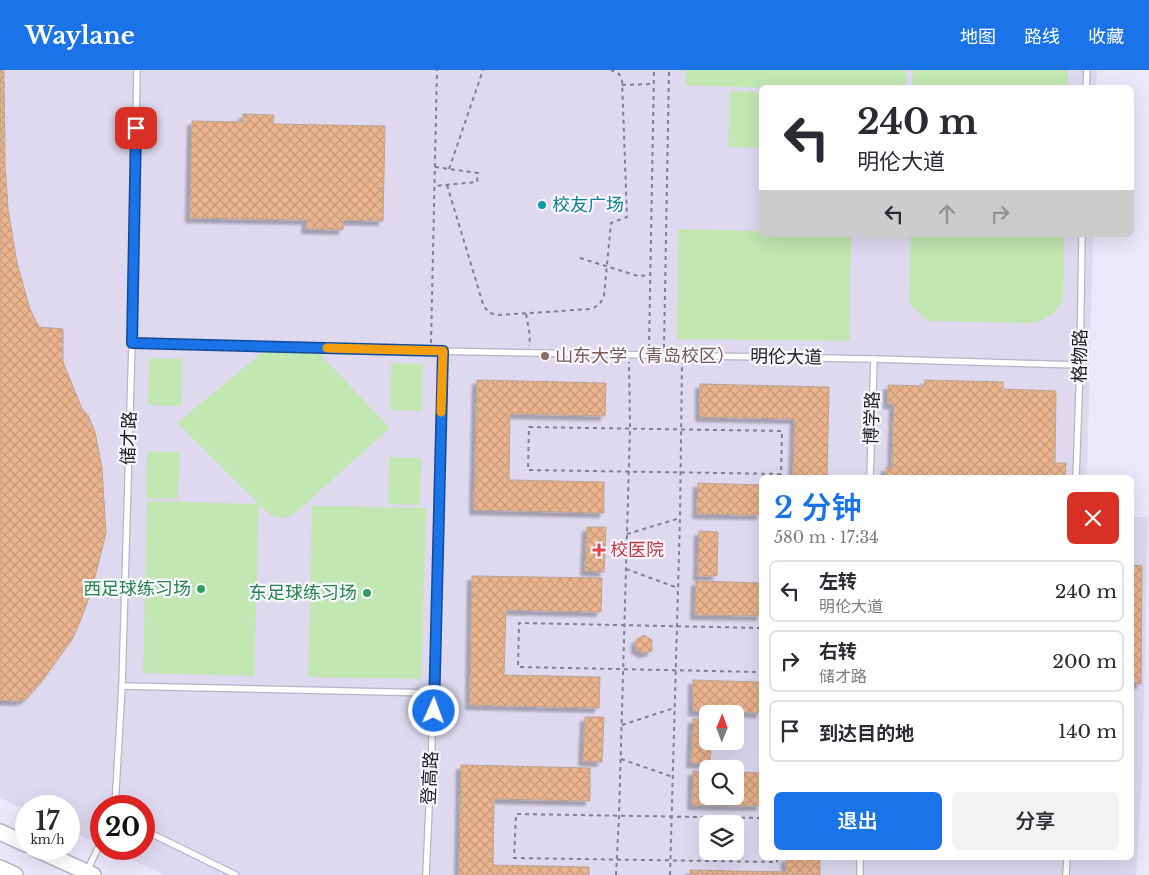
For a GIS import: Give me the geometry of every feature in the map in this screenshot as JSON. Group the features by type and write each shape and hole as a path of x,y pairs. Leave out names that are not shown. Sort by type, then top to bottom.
{"main road":[{"path":"0,832 15,839"},
{"path":"59,860 88,874"},
{"path":"0,868 15,875"}],"lane":[{"name":"储才路","path":"116,795 122,686 132,343 137,70"},
{"path":"1086,85 1087,70"},
{"name":"格物路","path":"1076,475 1082,237"},
{"name":"明伦大道","path":"132,343 1080,365"},
{"name":"登高路","path":"426,875 434,692 443,351"},
{"name":"博学路","path":"870,475 874,359"},
{"path":"122,686 434,692"},
{"path":"155,835 236,875"},
{"path":"88,874 94,860"},
{"path":"860,860 860,875"},
{"path":"1066,875 1067,860"}],"path":[{"path":"431,351 437,70"},
{"path":"449,169 483,70"},
{"path":"447,185 486,310 498,315 591,309 596,307 604,296 611,223 627,217 622,80 618,74 611,70"},
{"path":"649,355 654,70"},
{"path":"664,355 670,70"},
{"path":"622,85 653,84"},
{"path":"434,186 477,182 478,173 435,167"},
{"path":"580,258 638,276 650,275"},
{"path":"526,314 530,336 529,352"},
{"path":"616,875 629,472 629,354"},
{"path":"670,875 680,518 682,355"},
{"path":"529,426 630,428 782,431 781,474 528,470 529,426"},
{"path":"627,534 680,518"},
{"path":"626,569 678,588"},
{"path":"759,628 519,623 518,632 518,667 759,672"},
{"path":"622,725 675,708"},
{"path":"621,759 673,777"},
{"path":"759,818 516,814 514,858 777,862 777,860"}],"shaded area":[{"name":"山东大学（青岛校区）","path":"0,70 1097,70 1096,85 759,85 759,237 1093,237 1087,475 759,475 759,860 1134,860 1134,517 1148,517 1142,777 1136,875 165,875 133,860 155,860 155,795 90,795 90,840 80,835 80,795 15,795 15,805 0,798"}],"green space":[{"path":"686,70 906,70 906,85 759,85 759,88 685,85"},
{"path":"913,70 1068,70 1068,85 912,85"},
{"path":"730,91 759,92 759,148 728,147"},
{"path":"678,229 759,231 759,237 851,237 850,341 677,339"},
{"path":"910,237 1064,237 1063,301 1053,314 1035,323 928,321 909,303"},
{"path":"263,352 319,353 390,428 294,514 282,518 276,517 265,510 177,423"},
{"path":"149,358 182,359 181,406 148,405"},
{"path":"391,363 423,364 422,411 390,410"},
{"path":"147,451 180,452 178,499 146,498"},
{"path":"389,457 421,458 420,505 388,504"},
{"name":"西足球练习场","path":"147,501 259,504 254,676 143,673"},
{"name":"东足球练习场","path":"312,506 426,508 421,679 308,677"}],"building":[{"path":"0,70 4,70 5,164 8,209 17,263 30,309 39,327 63,329 63,362 82,409 88,415 95,432 102,468 106,533 92,589 73,638 42,681 26,699 18,701 0,700"},
{"path":"243,114 274,115 273,124 385,126 383,221 343,220 343,230 306,229 307,220 190,218 192,121 243,122"},
{"path":"477,380 606,383 605,416 510,414 509,480 604,482 604,513 474,510"},
{"path":"925,380 1003,382 1003,389 1056,391 1055,463 1066,463 1065,475 886,475 886,467 892,468 894,404 888,404 888,385 924,386"},
{"path":"700,384 829,387 827,475 793,475 795,419 700,417"},
{"path":"698,483 759,485 759,515 697,514"},
{"path":"587,527 606,527 604,572 585,571"},
{"path":"699,531 718,532 717,576 698,576"},
{"path":"1134,565 1142,566 1141,684 1134,683"},
{"path":"472,576 602,578 601,612 506,610 504,675 600,677 599,708 470,705"},
{"path":"696,581 759,583 759,616 695,615"},
{"path":"644,635 652,640 652,651 643,653 636,649 636,640"},
{"path":"693,680 759,682 759,713 744,712 744,705 699,705 699,711 693,711"},
{"path":"585,717 604,717 602,762 583,761"},
{"path":"693,719 699,719 699,750 711,750 710,760 699,760 699,763 691,763"},
{"path":"461,765 590,768 590,801 494,799 493,865 589,867 589,875 459,875"},
{"path":"693,771 699,771 699,805 744,805 744,772 759,773 759,806 692,805"},
{"path":"786,860 820,860 820,875 690,875 690,870 786,872"}],"slow traffic":[{"path":"327,348 443,351 441,412"}],"place":[{"name":"校友广场","path":"542,205"},
{"name":"山东大学（青岛校区）","path":"545,356"},
{"name":"校医院","path":"599,550"},
{"name":"西足球练习场","path":"201,589"},
{"name":"东足球练习场","path":"367,593"}],"route":[{"path":"136,128 132,343 443,351 434,711"}]}
